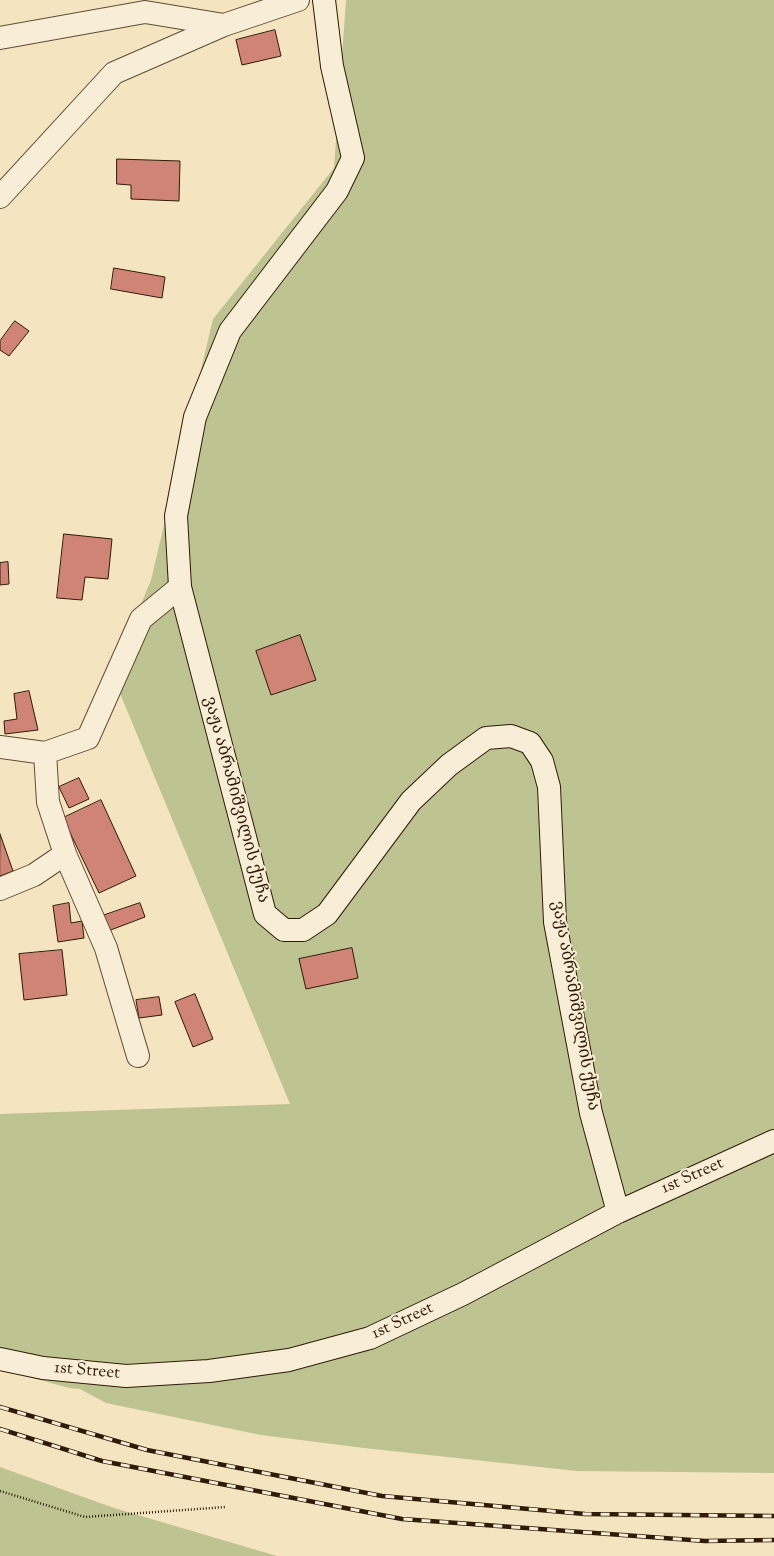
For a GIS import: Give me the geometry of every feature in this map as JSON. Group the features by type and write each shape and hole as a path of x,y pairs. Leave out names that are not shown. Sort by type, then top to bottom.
{"street":[{"path":"0,197 114,72 224,25 298,0"},
{"name":"ვაჟა აბრამიშვილის ქუჩა","path":"324,0 332,66 353,158 337,191 230,331 195,417 176,516 180,588 265,914 284,930 303,930 327,914 411,801 449,765 486,738 511,736 530,743 542,761 549,787 556,922 591,1113 618,1212"},
{"path":"0,38 145,12 224,25"},
{"path":"0,747 45,753 88,738 142,619 180,588"},
{"path":"45,753 48,802 65,854 106,948 138,1056"},
{"path":"0,889 34,875 65,854"},
{"name":"1st Street","path":"0,1358 43,1368 126,1376 208,1371 289,1360 370,1338 463,1294 618,1212 774,1141"}],"path":[{"path":"0,1491 85,1517 226,1507"}],"green space":[{"path":"346,0 774,0 774,1473 577,1471 364,1448 261,1435 106,1403 80,1389 69,1388 0,1369 0,1114 290,1104 112,674 151,580 213,319 334,168"},
{"path":"0,1467 114,1508 277,1556 0,1556"}],"building":[{"path":"275,30 281,56 242,65 236,40"},
{"path":"117,159 180,161 179,201 131,199 131,185 117,184"},
{"path":"114,268 165,277 162,298 111,289"},
{"path":"15,321 29,331 9,356 0,350 0,341"},
{"path":"64,534 112,539 108,579 85,577 82,600 57,598"},
{"path":"8,562 9,584 0,585 0,563"},
{"path":"300,635 316,680 271,695 256,651"},
{"path":"29,691 38,730 5,734 4,721 17,719 14,694"},
{"path":"79,778 89,799 69,808 59,787"},
{"path":"101,800 136,876 99,893 63,818"},
{"path":"0,834 13,871 0,876"},
{"path":"69,903 71,923 82,921 84,938 58,942 53,906"},
{"path":"140,903 145,917 108,931 102,916"},
{"path":"352,948 358,978 306,989 299,959"},
{"path":"62,950 67,995 24,1000 19,954"},
{"path":"195,994 213,1039 193,1047 175,1002"},
{"path":"159,997 162,1015 139,1018 136,1000"}],"railway":[{"path":"0,1407 147,1450 382,1496 585,1514 774,1516"},
{"path":"0,1429 102,1461 402,1519 705,1541 774,1540"}]}
